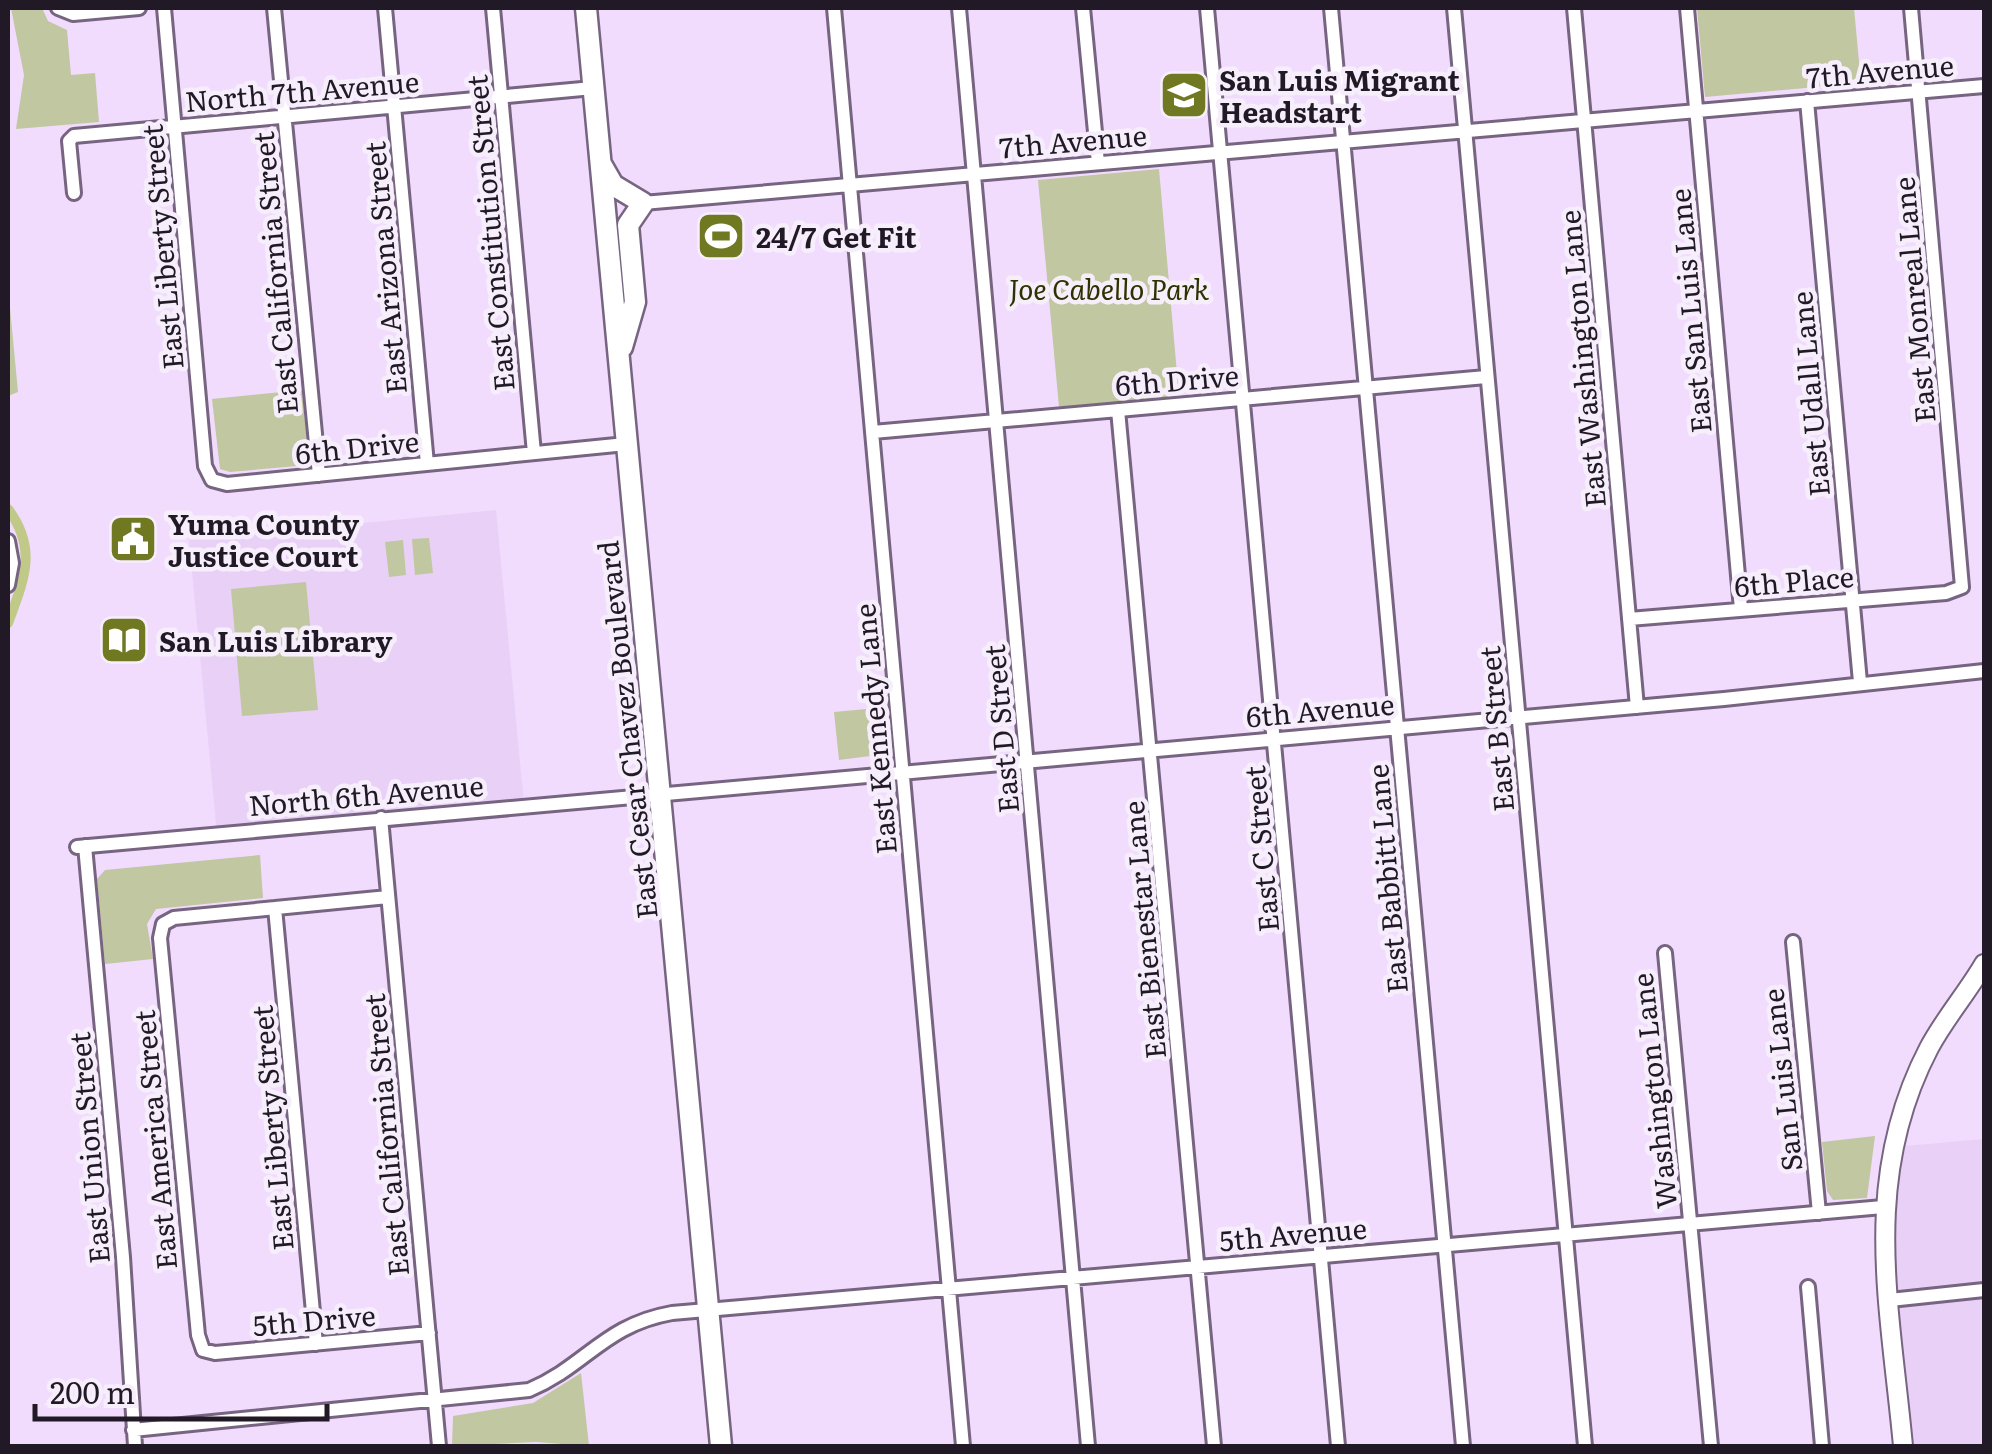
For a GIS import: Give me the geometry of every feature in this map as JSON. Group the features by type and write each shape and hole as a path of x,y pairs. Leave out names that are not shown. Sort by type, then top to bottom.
{"highway":[{"name":"East Cesar Chavez Boulevard","path":"586,8 721,1446"},
{"path":"600,162 613,185 643,203 628,226 634,302 618,358"}],"main road":[{"path":"1903,1446 1883,1207 1896,1136 1917,1075 1941,1028 1984,964"}],"street":[{"path":"60,9 73,14 139,8"},
{"name":"East Liberty Street","path":"164,8 205,466 212,480"},
{"name":"East California Street","path":"274,8 319,475"},
{"name":"East Arizona Street","path":"386,8 428,464"},
{"name":"East Constitution Street","path":"493,8 534,454"},
{"name":"East Kennedy Lane","path":"834,8 963,1446"},
{"name":"East D Street","path":"959,8 1088,1446"},
{"path":"1083,8 1098,164"},
{"name":"East C Street","path":"1207,8 1338,1446"},
{"name":"East Babbitt Lane","path":"1331,8 1463,1446"},
{"name":"East B Street","path":"1454,8 1586,1446"},
{"name":"East Washington Lane","path":"1574,8 1637,707"},
{"name":"East San Luis Lane","path":"1687,8 1741,609"},
{"name":"East Monreal Lane","path":"1911,8 1962,587"},
{"name":"7th Avenue","path":"643,203 1984,86"},
{"name":"North 7th Avenue","path":"74,193 71,138 593,88"},
{"name":"East Udall Lane","path":"1808,101 1860,682"},
{"name":"6th Drive","path":"873,432 1486,377"},
{"name":"East Bienestar Lane","path":"1118,410 1214,1446"},
{"name":"6th Drive","path":"212,480 228,484 626,444"},
{"path":"8,540 12,563 8,586"},
{"name":"6th Place","path":"1629,619 1946,593 1962,587"},
{"name":"6th Avenue","path":"660,793 1637,707 1984,671"},
{"name":"North 6th Avenue","path":"81,846 660,793"},
{"name":"East California Street","path":"381,818 438,1446"},
{"name":"East Union Street","path":"81,846 123,1257 135,1446"},
{"path":"276,908 388,898"},
{"name":"East Liberty Street","path":"276,908 316,1344"},
{"name":"East America Street","path":"203,1350 198,1334 160,938 163,924 174,918 276,908"},
{"name":"San Luis Lane","path":"1793,942 1820,1213"},
{"name":"Washington Lane","path":"1665,953 1692,1224"},
{"name":"5th Avenue","path":"134,1430 529,1390 636,1321 708,1310 1883,1207"},
{"path":"1692,1224 1711,1446"},
{"path":"1808,1288 1822,1446"},
{"path":"1890,1300 1984,1290"},
{"name":"5th Drive","path":"203,1350 214,1353 429,1334"}],"shaded area":[{"path":"496,510 524,804 217,834 189,540"},
{"path":"1984,1139 1984,1446 1903,1446 1884,1235 1893,1147"}],"green space":[{"path":"11,8 42,8 48,21 67,30 71,75 95,73 99,122 16,129 24,75"},
{"path":"1697,8 1854,8 1861,83 1705,97"},
{"name":"Joe Cabello Park","path":"1159,169 1179,396 1059,407 1038,180"},
{"path":"8,287 18,392 8,396"},
{"path":"302,390 309,465 230,472 220,469 212,399"},
{"path":"429,538 433,573 415,575 412,539"},
{"path":"403,540 406,575 389,577 385,542"},
{"path":"306,582 318,710 242,716 231,589"},
{"path":"888,707 891,745 886,754 839,760 834,712"},
{"path":"260,855 263,898 156,909 147,924 153,959 105,964 97,879 105,870"},
{"path":"1875,1136 1867,1198 1833,1200 1827,1191 1822,1142"},
{"path":"581,1373 589,1446 536,1442 452,1446 453,1416 533,1403"}],"waterway":[{"path":"8,509 23,538 25,551 23,579 8,623"}],"place":[{"name":"San Luis Migrant Headstart","path":"1184,95"},
{"name":"24/7 Get Fit","path":"721,236"},
{"name":"Yuma County Justice Court","path":"133,539"},
{"name":"San Luis Library","path":"124,640"}]}
